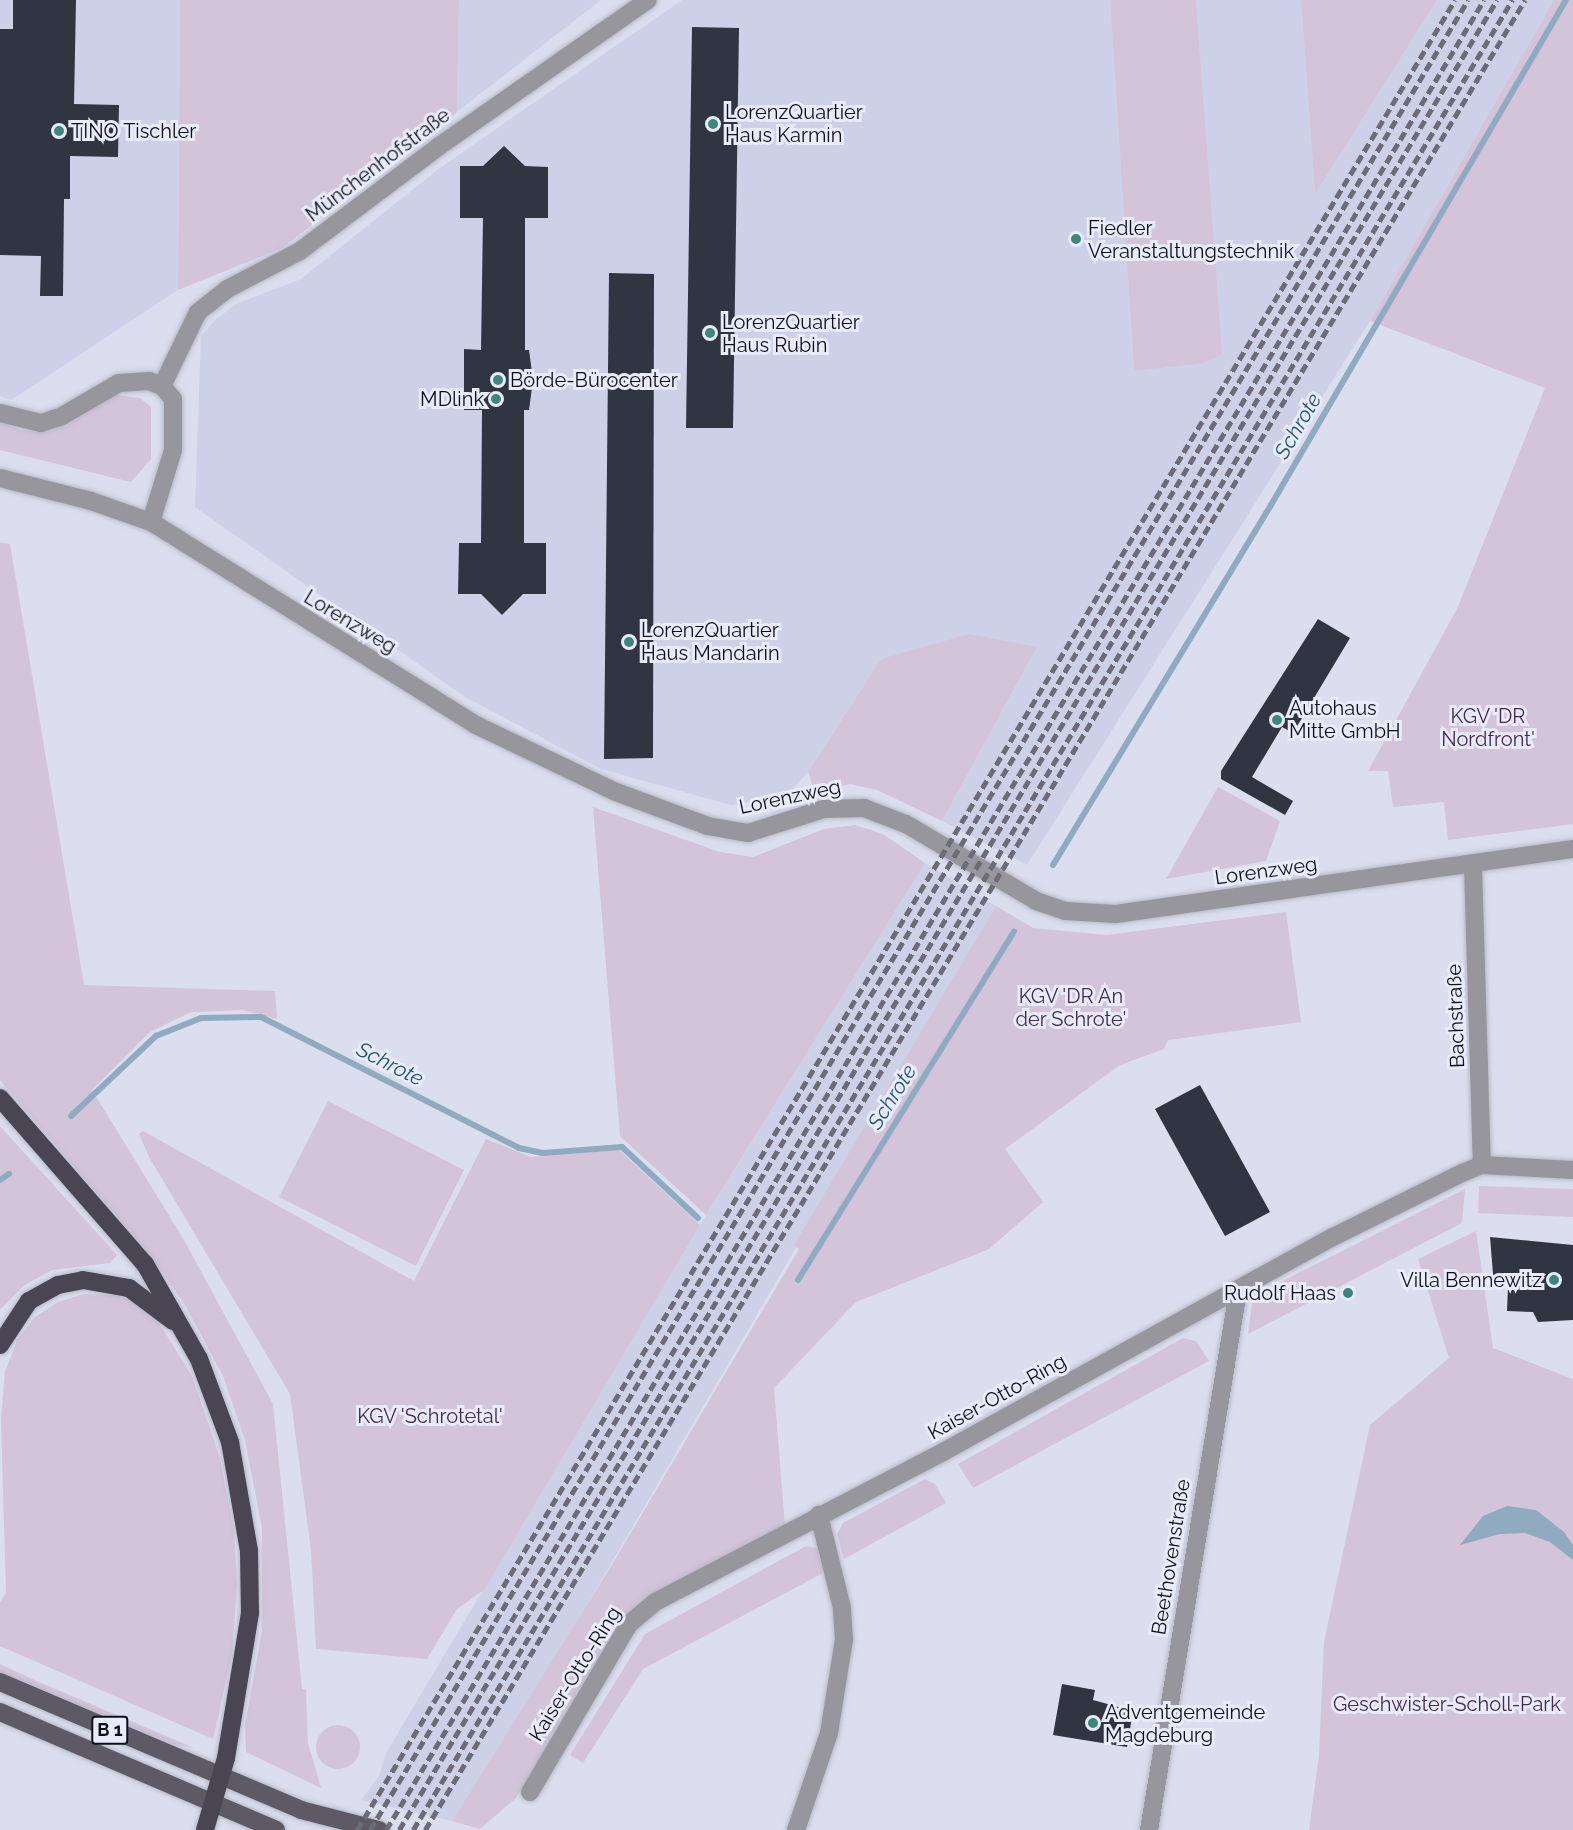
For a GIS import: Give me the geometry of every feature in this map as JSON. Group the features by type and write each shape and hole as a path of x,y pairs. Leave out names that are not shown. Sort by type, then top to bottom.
{"highway":[{"path":"0,1098 128,1239 183,1329 224,1422 240,1483 249,1551 248,1632 221,1776 205,1830"},
{"path":"0,1345 29,1301 52,1287 83,1280 129,1288 183,1329"}],"main road":[{"name":"B 1","path":"0,1682 313,1815 380,1830"},
{"name":"B 1","path":"0,1712 276,1830"}],"street":[{"name":"Münchenhofstraße","path":"162,386 193,318 215,297 277,267 648,0"},
{"path":"0,413 33,423 62,416 119,383 162,386 173,399 173,450 151,522"},
{"name":"Lorenzweg","path":"0,478 92,501 151,522 490,733 581,778 720,829 753,832 824,810 864,808 906,824 1036,902 1088,914 1473,866 1573,849"},
{"name":"Bachstraße","path":"1473,866 1482,1165"},
{"name":"Kaiser-Otto-Ring","path":"530,1792 637,1614 1238,1291 1333,1237 1482,1165 1573,1170"},
{"name":"Beethovenstraße","path":"1149,1830 1238,1291"},
{"path":"796,1830 829,1733 844,1639 840,1600 819,1515"}],"shaded area":[{"path":"0,0 180,0 178,290 11,400 0,396"},
{"path":"459,0 601,0 457,112"},
{"path":"682,0 1110,0 1134,371 1221,354 1196,0 1301,0 1315,193 1437,0 1554,0 1370,321 1027,865 942,821 1037,647 881,659 808,772 786,796 731,805 601,769 465,697 195,507 201,336 216,319 238,303 301,279 441,167"},
{"path":"925,863 996,906 574,1627 452,1821 361,1800 379,1776 386,1753 700,1225"},
{"path":"1507,1506 1536,1510 1564,1532 1573,1545 1573,1560 1550,1542 1525,1533 1500,1534 1460,1545 1483,1516"}],"green space":[{"path":"180,0 459,0 457,112 282,248 178,290"},
{"path":"1110,0 1196,0 1222,354 1204,363 1134,371"},
{"path":"1301,0 1437,0 1315,194"},
{"name":"KGV 'DR Nordfront'","path":"1554,0 1573,0 1573,824 1448,840 1444,802 1393,807 1388,771 1368,771 1457,609 1545,388 1370,321"},
{"path":"116,395 140,398 151,407 151,459 131,482 0,450 0,422 22,430 52,430"},
{"path":"0,542 10,544 84,985 275,991 277,1019 243,1010 191,1012 150,1032 92,1090 184,1240 273,1404 302,1689 306,1690 308,1743 321,1788 246,1752 245,1725 262,1631 262,1528 245,1440 223,1376 184,1303 151,1256 0,1080"},
{"path":"969,634 1037,647 942,821 877,790 850,784 815,793 808,772 881,659"},
{"path":"1218,787 1280,821 1266,861 1166,879"},
{"path":"593,807 720,852 753,857 824,829 855,825 883,834 925,863 706,1215 620,1136"},
{"name":"KGV 'DR An der Schrote'","path":"996,906 1033,928 1107,935 1286,912 1301,1022 1168,1040 1164,1049 1120,1065 1005,1149 1043,1202 989,1249 856,1302 774,1388 785,1526 639,1602 602,1651 516,1798 480,1829 452,1821 610,1568 799,1249 794,1245"},
{"path":"328,1101 464,1170 416,1266 279,1197"},
{"path":"0,1126 117,1255 110,1263 52,1270 23,1286 0,1310"},
{"name":"KGV 'Schrotetal'","path":"143,1131 414,1281 486,1139 531,1157 619,1150 700,1225 484,1590 457,1609 427,1659 316,1649 311,1550 290,1394 149,1157 139,1134"},
{"path":"1479,1186 1573,1189 1573,1217 1478,1213"},
{"path":"1465,1189 1462,1223 1248,1334 1253,1296"},
{"name":"Geschwister-Scholl-Park","path":"1476,1231 1493,1348 1573,1379 1573,1830 1309,1830 1319,1755 1324,1642 1370,1425 1449,1358 1418,1259"},
{"path":"84,1294 122,1295 154,1315 192,1376 220,1458 234,1532 237,1585 232,1655 213,1739 0,1646 0,1602 6,1593 1,1419 5,1371 18,1339 35,1317 58,1302"},
{"path":"1183,1338 1196,1341 1209,1361 973,1488 958,1464"},
{"path":"925,1479 935,1484 946,1503 844,1559 837,1534 843,1523"},
{"path":"806,1546 817,1548 823,1573 643,1669 583,1763 570,1755 645,1634"},
{"path":"0,1664 194,1748 172,1744 6,1675 0,1672"},
{"path":"338,1725 347,1726 354,1731 359,1738 359,1756 354,1763 347,1768 338,1769 329,1768 322,1763 317,1756 316,1747 317,1738 322,1731 329,1726"}],"building":[{"name":"TINO Tischler","path":"13,0 76,0 74,104 119,105 118,157 70,156 70,199 64,199 63,296 40,296 41,256 0,255 0,29 13,29"},
{"path":"692,27 739,28 733,428 686,428"},
{"name":"Börde-Bürocenter","path":"504,146 525,166 548,167 548,218 525,218 525,350 529,350 533,380 529,410 524,410 524,543 546,543 546,594 523,594 502,615 481,594 458,594 459,543 481,543 482,410 464,410 464,349 481,350 483,218 460,218 460,166 483,166"},
{"path":"609,273 654,274 653,758 604,759"},
{"name":"Autohaus Mitte GmbH","path":"1318,619 1350,638 1293,733 1282,727 1252,777 1293,801 1285,815 1221,779 1221,771"},
{"path":"1200,1085 1270,1212 1225,1236 1155,1109"},
{"name":"Villa Bennewitz","path":"1490,1237 1573,1245 1573,1320 1538,1322 1533,1312 1507,1311 1508,1286 1494,1286"},
{"name":"Adventgemeinde Magdeburg","path":"1062,1684 1095,1690 1093,1700 1133,1711 1127,1747 1053,1735"}],"waterway":[{"name":"Schrote","path":"1053,865 1271,505 1566,0"},
{"name":"Schrote","path":"798,1280 1014,931"},
{"name":"Schrote","path":"71,1116 156,1036 201,1018 261,1017 519,1148 543,1153 622,1147 698,1218"},
{"name":"Schrote","path":"0,1180 9,1174"}],"railway":[{"path":"357,1830 1455,0"},
{"path":"370,1830 1468,0"},
{"path":"386,1830 1484,0"},
{"path":"399,1830 1497,0"},
{"path":"413,1830 1512,0"},
{"path":"425,1830 1525,0"}],"place":[{"name":"LorenzQuartier Haus Karmin","path":"713,124"},
{"name":"TINO Tischler","path":"59,131"},
{"name":"Fiedler Veranstaltungstechnik","path":"1076,239"},
{"name":"LorenzQuartier Haus Rubin","path":"710,333"},
{"name":"Börde-Bürocenter","path":"498,380"},
{"name":"MDlink","path":"496,399"},
{"name":"LorenzQuartier Haus Mandarin","path":"629,642"},
{"name":"Autohaus Mitte GmbH","path":"1277,720"},
{"name":"Villa Bennewitz","path":"1554,1280"},
{"name":"Rudolf Haas","path":"1348,1293"},
{"name":"Adventgemeinde Magdeburg","path":"1093,1723"}]}
